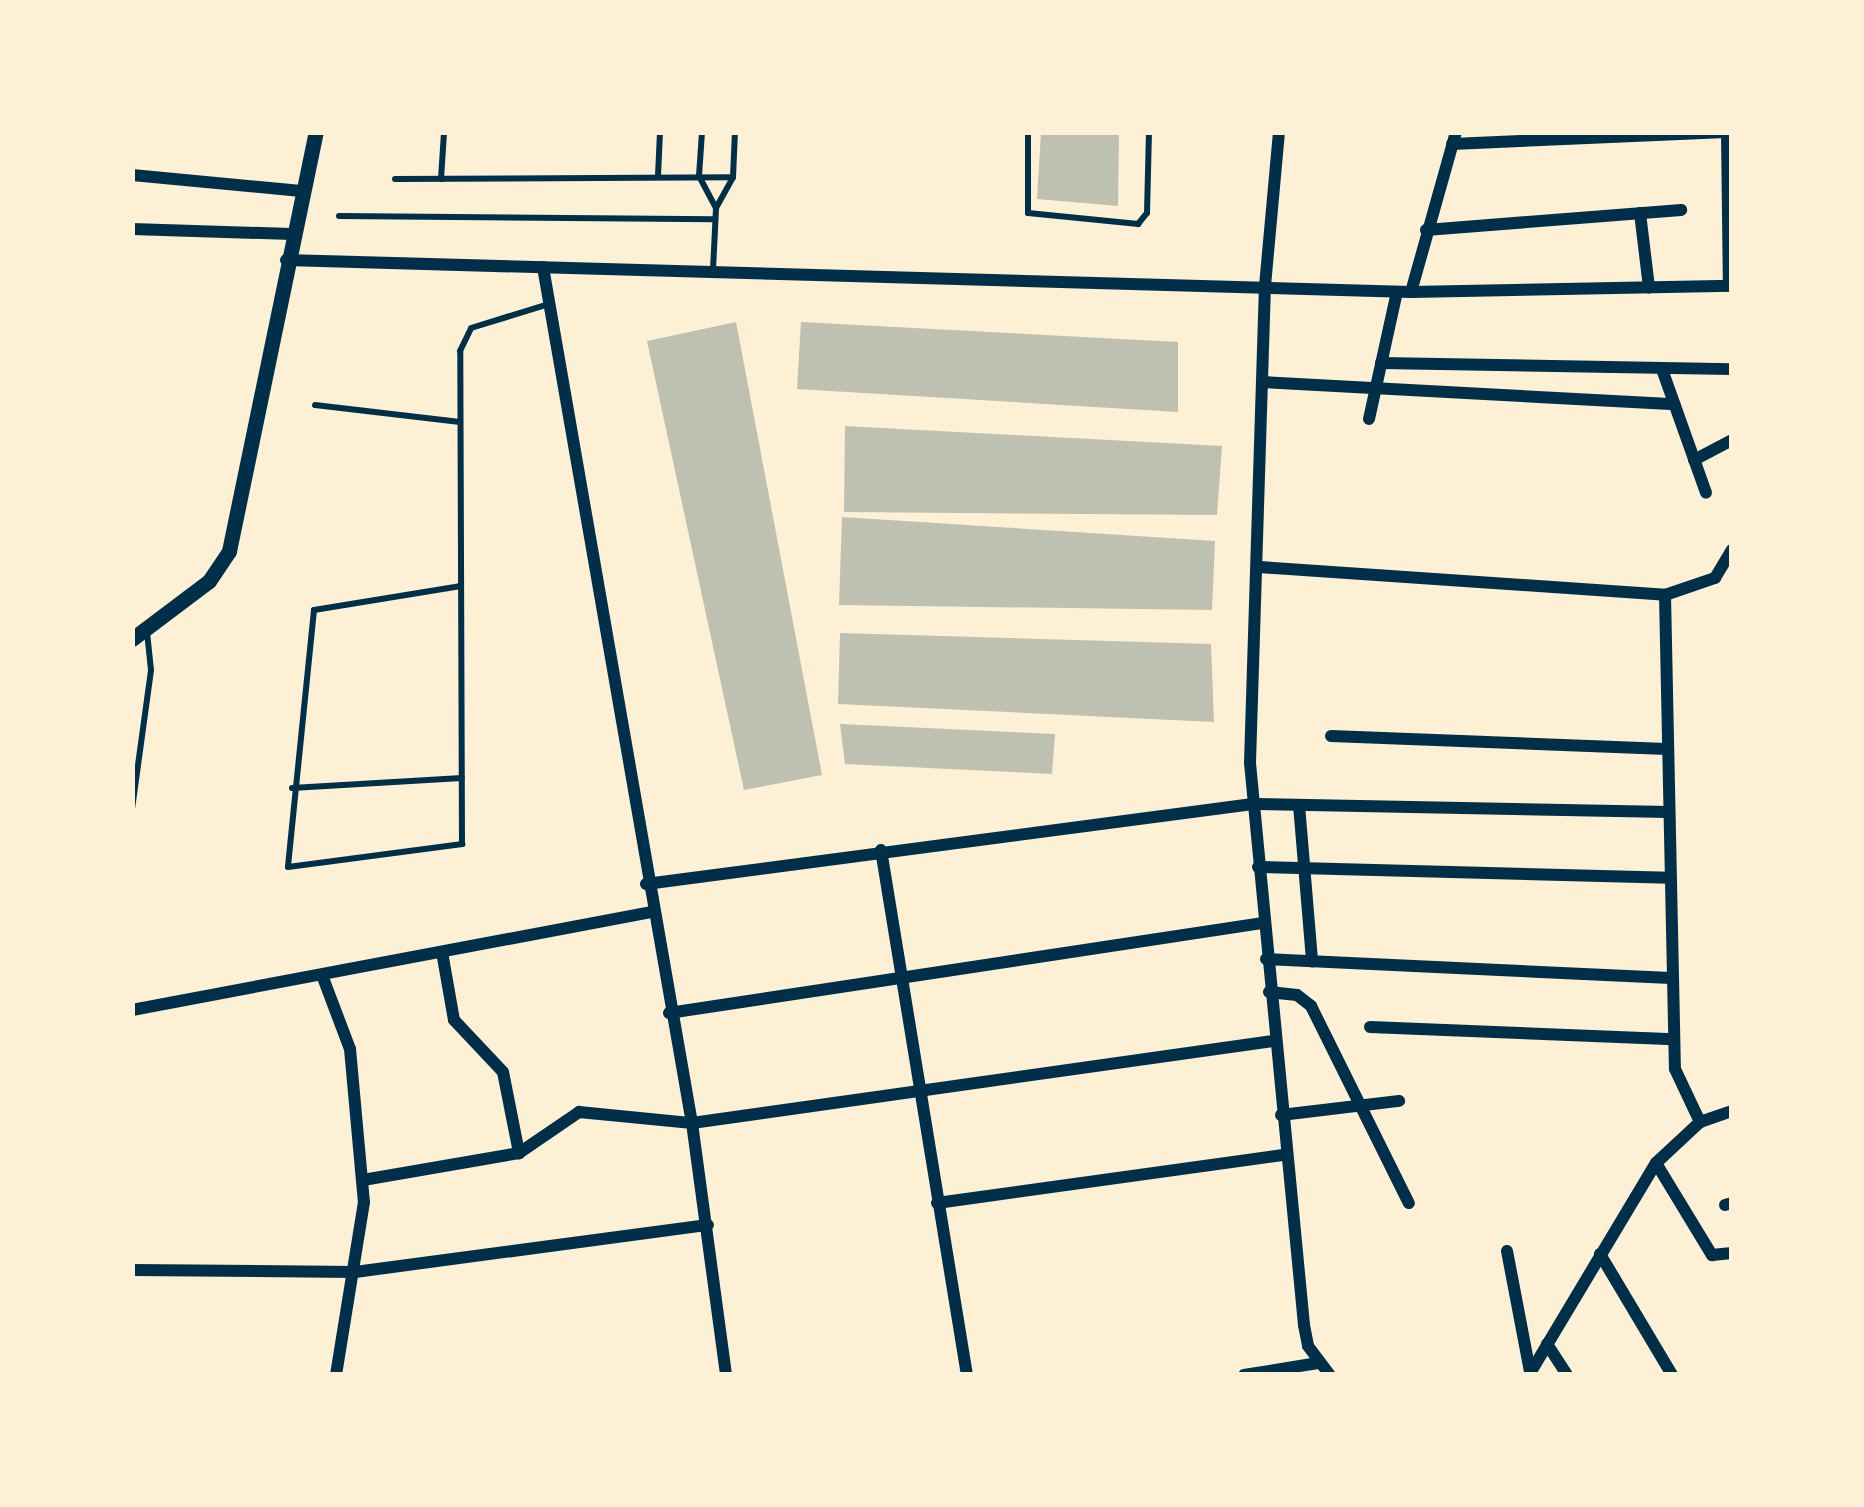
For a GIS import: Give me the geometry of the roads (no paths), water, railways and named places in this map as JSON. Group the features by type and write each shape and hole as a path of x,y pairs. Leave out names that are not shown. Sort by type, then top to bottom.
{"street":[{"path":"139,634 209,581 229,551 248,487 286,260 316,132"},
{"path":"1280,132 1265,285 1253,804 1273,1041 1308,1346 1330,1375"},
{"path":"286,260 1404,292 1730,286 1729,132 1454,138 1426,230 1404,292 1382,363 1369,419"},
{"path":"132,175 302,191"},
{"path":"1426,230 1681,210"},
{"path":"1640,213 1649,287"},
{"path":"132,229 292,234"},
{"path":"543,267 646,884 692,1123 726,1375"},
{"path":"1382,363 1663,372 1732,369"},
{"path":"1663,372 1706,494"},
{"path":"1262,382 1375,393 1674,404"},
{"path":"1694,460 1732,440"},
{"path":"1259,567 1665,595 1715,578 1732,550"},
{"path":"1665,595 1675,1070 1700,1122"},
{"path":"1331,736 1667,749"},
{"path":"646,884 1253,804 1669,812"},
{"path":"1300,805 1312,962"},
{"path":"881,850 967,1375"},
{"path":"1258,867 1669,878"},
{"path":"132,1010 651,912"},
{"path":"669,1013 1263,923"},
{"path":"442,952 454,1020 503,1072 519,1153"},
{"path":"1266,959 1671,978"},
{"path":"322,975 350,1049 363,1180 355,1272 336,1375"},
{"path":"1269,992 1297,994 1311,1006 1409,1203"},
{"path":"1370,1027 1674,1039"},
{"path":"363,1180 519,1153 579,1112 692,1123 1273,1041"},
{"path":"1281,1114 1400,1101"},
{"path":"1530,1374 1656,1162 1700,1122 1732,1111"},
{"path":"937,1203 1285,1155"},
{"path":"1656,1162 1712,1255 1732,1253"},
{"path":"132,1270 355,1272 708,1225"},
{"path":"1507,1251 1530,1374"},
{"path":"1600,1254 1672,1375"},
{"path":"1547,1344 1567,1375"},
{"path":"1244,1375 1318,1363"}],"lane":[{"path":"441,178 445,132"},
{"path":"658,176 660,132"},
{"path":"701,132 699,176 716,208"},
{"path":"712,270 716,208 734,178 735,132"},
{"path":"1028,132 1028,213 1138,224 1147,213 1149,132"},
{"path":"395,179 734,178"},
{"path":"339,216 715,219"},
{"path":"461,586 314,610 292,788 289,867 460,848 462,778 461,586 460,422 466,334 548,304"},
{"path":"315,404 460,422"},
{"path":"132,809 151,670 139,634"},
{"path":"292,788 462,778"}]}
